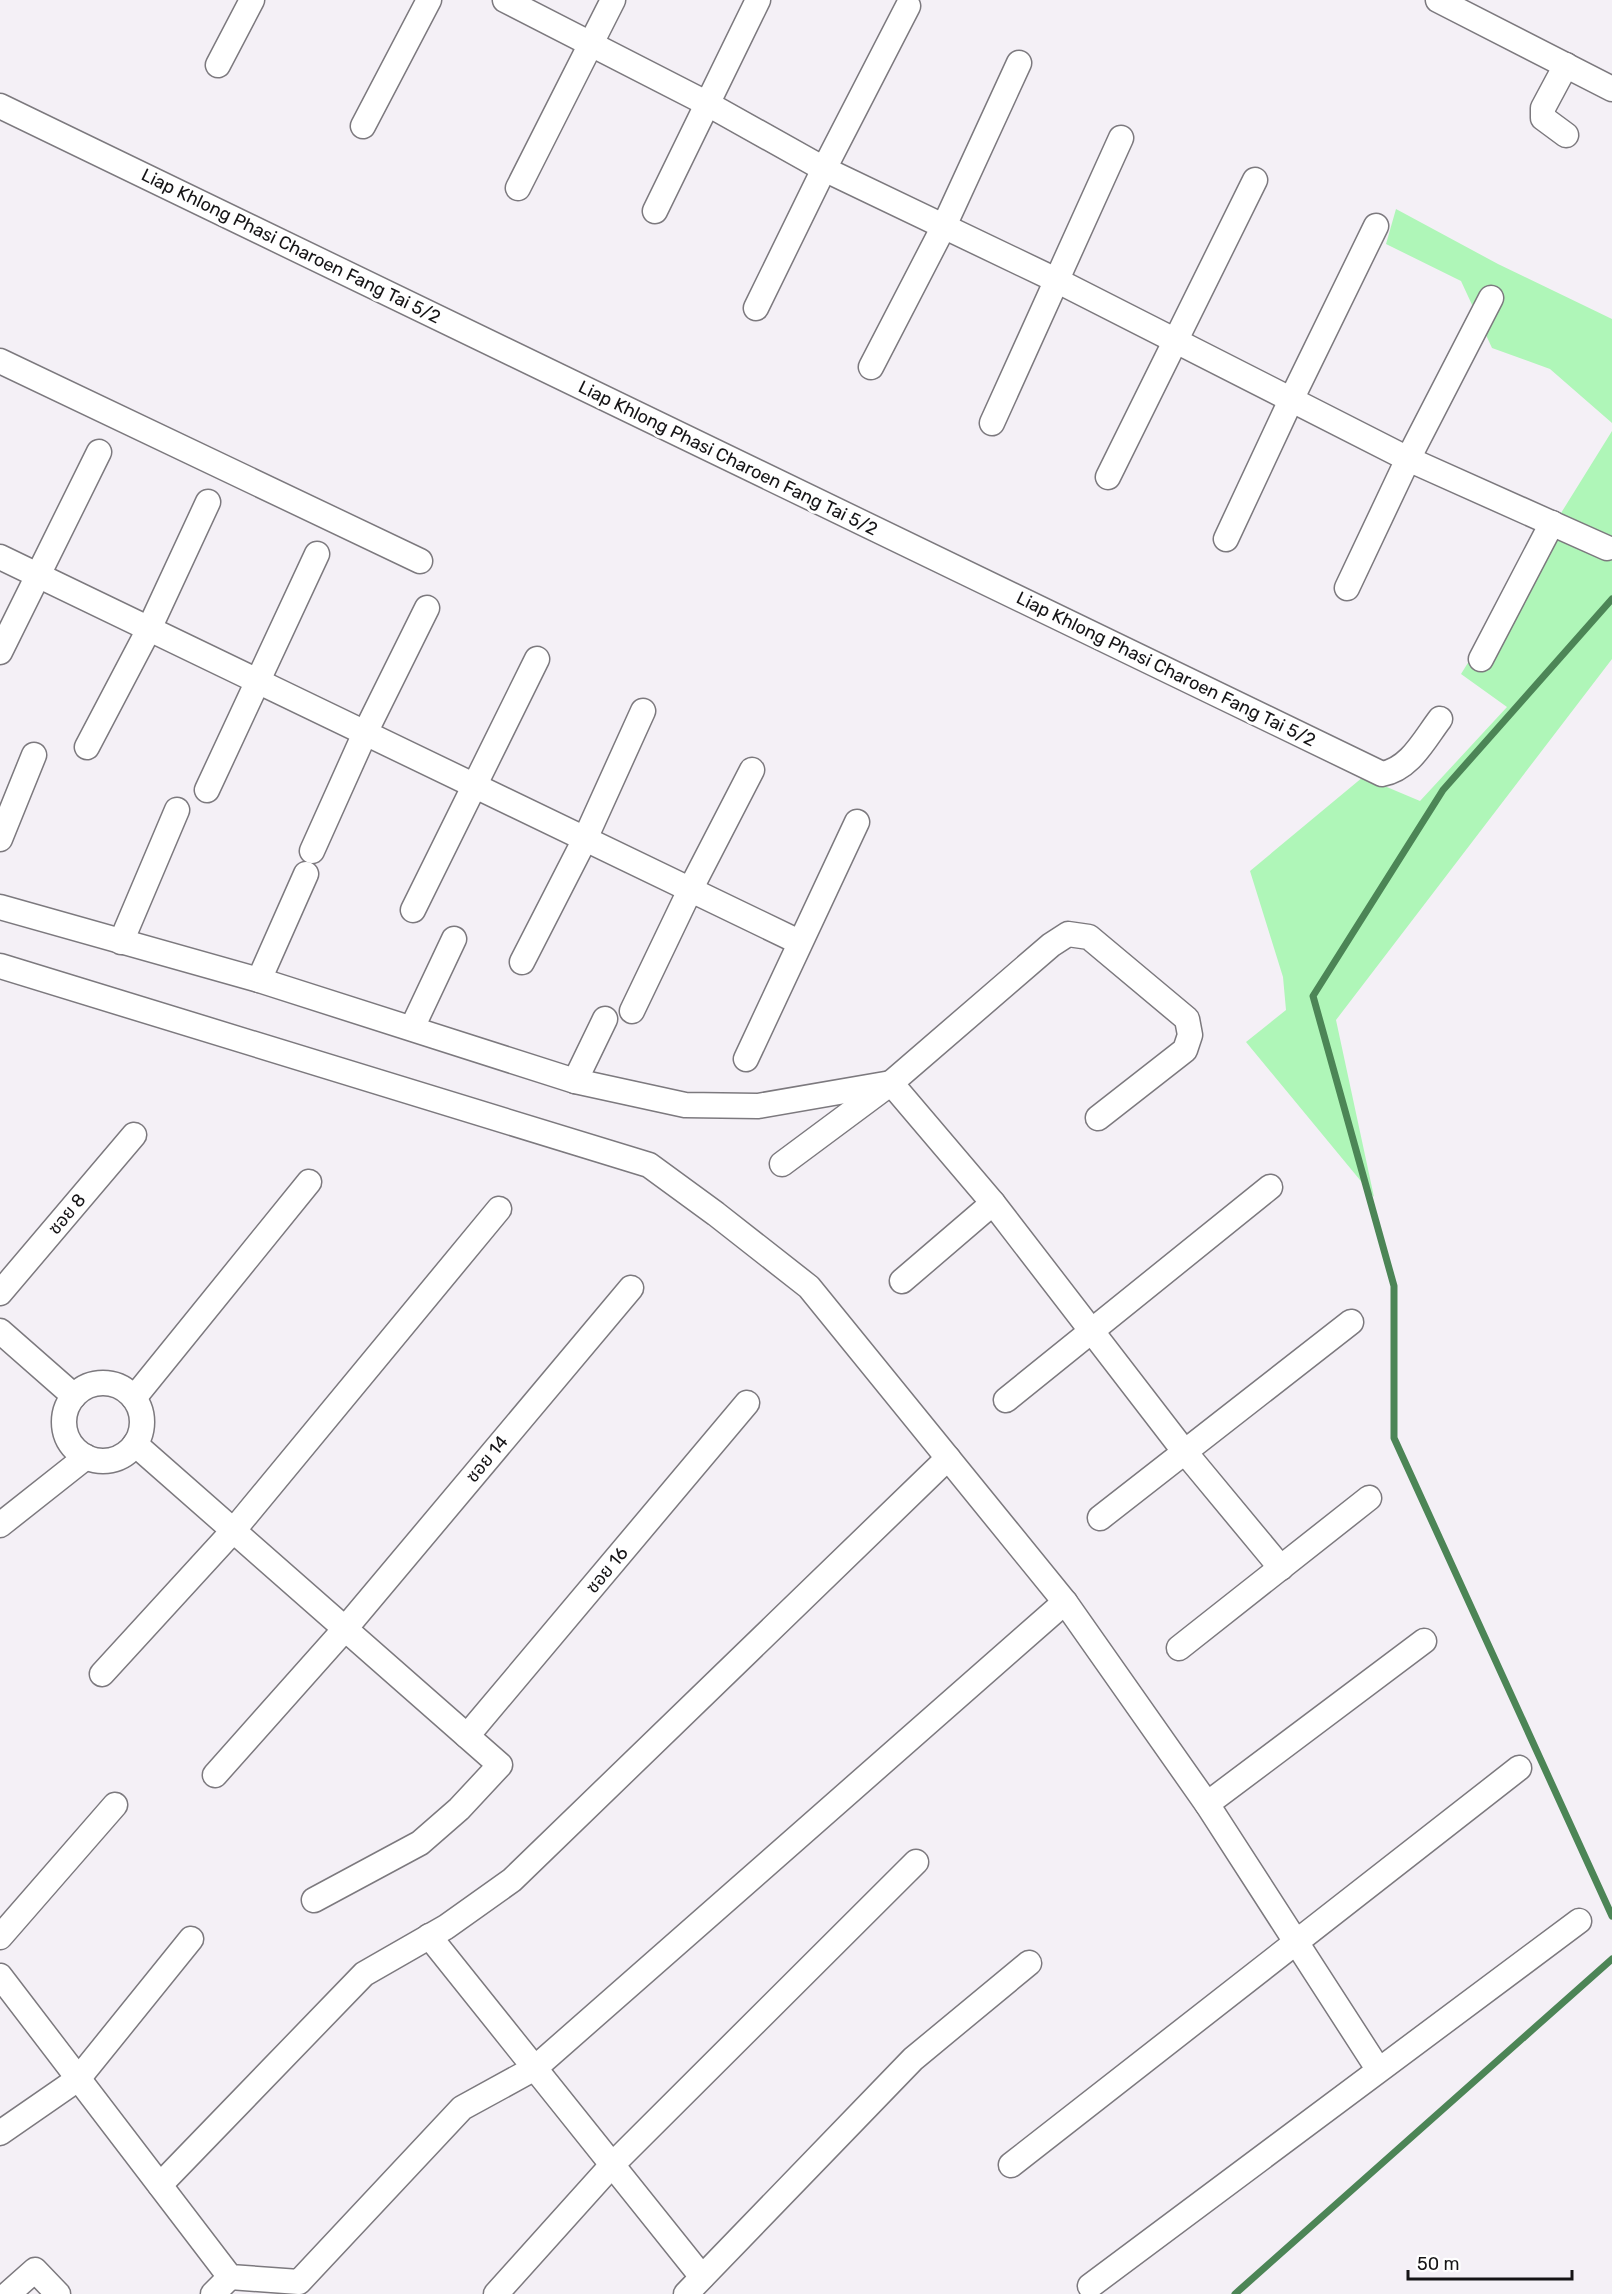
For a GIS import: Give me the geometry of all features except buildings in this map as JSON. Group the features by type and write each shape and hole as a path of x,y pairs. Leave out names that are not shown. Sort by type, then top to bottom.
{"street":[{"path":"218,65 252,0"},
{"path":"363,126 429,0"},
{"path":"505,0 706,103 824,169 1058,281 1408,459 1606,548"},
{"path":"518,188 613,0"},
{"path":"655,211 758,0"},
{"path":"1438,0 1612,89"},
{"path":"756,308 908,6"},
{"path":"871,367 944,226 1019,63"},
{"path":"1566,65 1543,108 1543,118 1566,135"},
{"name":"Liap Khlong Phasi Charoen Fang Tai 5/2","path":"0,106 1382,774 1395,772 1408,761 1440,719"},
{"path":"992,423 1058,281 1120,138"},
{"path":"1108,477 1255,180"},
{"path":"1226,539 1376,226"},
{"path":"1347,588 1408,459 1491,297"},
{"path":"0,361 420,561"},
{"path":"0,652 99,452"},
{"path":"87,747 149,629 208,502"},
{"path":"1481,659 1552,523"},
{"path":"207,790 317,554"},
{"path":"0,557 799,942"},
{"path":"312,851 365,733 427,608"},
{"path":"413,910 537,659"},
{"path":"522,962 585,839 643,711"},
{"path":"0,839 34,755"},
{"path":"632,1011 690,890 752,770"},
{"path":"121,942 177,810"},
{"path":"746,1059 857,822"},
{"path":"259,980 306,874"},
{"path":"0,907 259,980 575,1081 685,1105 758,1106 891,1083"},
{"path":"783,1164 891,1083 1051,945 1068,934 1089,937 1187,1019 1190,1035 1185,1050 1098,1118"},
{"path":"412,1028 454,939"},
{"path":"0,966 649,1165 717,1214 809,1287 1065,1602 1207,1804 1378,2069"},
{"path":"575,1081 605,1019"},
{"path":"891,1083 993,1203 1184,1451 1281,1568"},
{"name":"ซอย 8","path":"0,1293 134,1135"},
{"path":"134,1398 309,1182"},
{"path":"1006,1400 1270,1188"},
{"path":"902,1281 993,1203"},
{"path":"102,1674 233,1531 499,1209"},
{"name":"ซอย 14","path":"215,1775 344,1629 631,1288"},
{"path":"1100,1518 1351,1322"},
{"path":"0,1330 74,1396"},
{"path":"98,1383 111,1383 123,1388 134,1398 141,1413 141,1430 135,1444 122,1456 108,1461 86,1457 73,1447 66,1436 64,1422 67,1408 74,1396 85,1387 98,1383"},
{"name":"ซอย 16","path":"467,1736 747,1403"},
{"path":"135,1444 500,1765 459,1809 420,1843 314,1900"},
{"path":"0,1525 86,1457"},
{"path":"160,2185 364,1974 429,1936 512,1880 948,1458"},
{"path":"1179,1648 1369,1498"},
{"path":"0,1976 230,2277 299,2282 462,2108 535,2068 1065,1602"},
{"path":"1207,1804 1424,1641"},
{"path":"1011,2165 1520,1768"},
{"path":"0,1936 115,1805"},
{"path":"496,2294 612,2165 916,1862"},
{"path":"1090,2286 1579,1921"},
{"path":"429,1936 612,2165 694,2285 913,2059 1029,1963"},
{"path":"0,2133 78,2079 191,1939"},
{"path":"8,2294 35,2271 58,2294"},
{"path":"213,2294 230,2277"}],"green space":[{"path":"1396,209 1498,264 1612,319 1612,423 1550,369 1492,348 1461,281 1386,244"},
{"path":"1612,431 1612,659 1336,1020 1374,1197 1246,1042 1286,1010 1283,977 1250,871 1363,777 1420,801 1507,707 1461,674"}],"waterway":[{"path":"1612,599 1443,790 1313,996 1394,1286 1394,1438 1612,1916"},
{"path":"1235,2294 1612,1959"}]}
